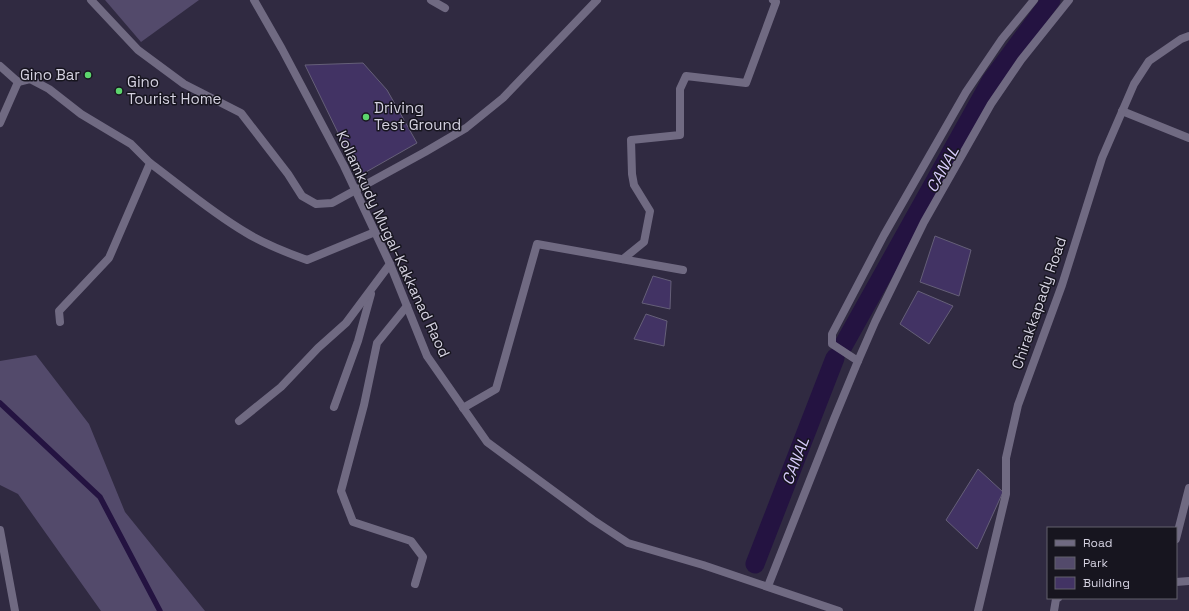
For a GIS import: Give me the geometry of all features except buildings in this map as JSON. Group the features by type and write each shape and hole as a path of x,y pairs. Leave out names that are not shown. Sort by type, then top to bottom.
{"street":[{"path":"91,0 138,50 184,84 241,113 288,174 302,196 316,204 332,203 466,128 503,98 597,0"},
{"name":"Kollamkudy Mugal-Kakkanad Raod","path":"254,0 282,49 355,190 390,264 427,356 487,442 593,520 628,543 768,586 839,611"},
{"path":"431,0 445,8"},
{"path":"623,259 644,242 650,211 634,185 632,174 631,140 680,134 680,89 686,76 746,83 776,2 773,0"},
{"path":"858,361 832,344 832,334 884,235 966,92 1002,39 1034,0"},
{"path":"768,586 858,361 875,322 924,222 991,104 1021,60 1066,1"},
{"name":"Chirakkapady Road","path":"978,611 1005,500 1006,458 1018,405 1062,285 1102,158 1134,84 1149,61 1181,39 1189,36"},
{"path":"0,66 18,82"},
{"path":"18,82 30,79 49,89 81,114 131,144 150,163 211,209 245,232 273,247 307,260 375,232"},
{"path":"0,123 18,82"},
{"path":"1122,111 1189,138"},
{"path":"60,322 59,311 109,258 150,163"},
{"path":"463,408 496,389 537,244 683,270"},
{"path":"239,421 281,387 318,348 346,323 390,264"},
{"path":"334,407 358,341 372,289"},
{"path":"407,306 377,342 364,405 341,491 354,522 411,541 423,557 415,584"},
{"path":"1177,535 1189,488"},
{"path":"0,530 15,611"},
{"path":"1177,582 1189,582"},
{"path":"1054,611 1056,599"}],"green space":[{"path":"105,0 199,0 141,42"},
{"path":"36,355 89,424 125,512 205,611 101,611 18,494 0,485 0,361"}],"waterway":[{"name":"CANAL","path":"843,346 991,81 1051,0"},
{"name":"CANAL","path":"755,564 835,358"},
{"path":"0,403 100,497 160,611"}],"place":[{"name":"Gino Bar","path":"88,75"},
{"name":"Gino Tourist Home","path":"119,91"},
{"name":"Driving Test Ground","path":"366,117"}]}
